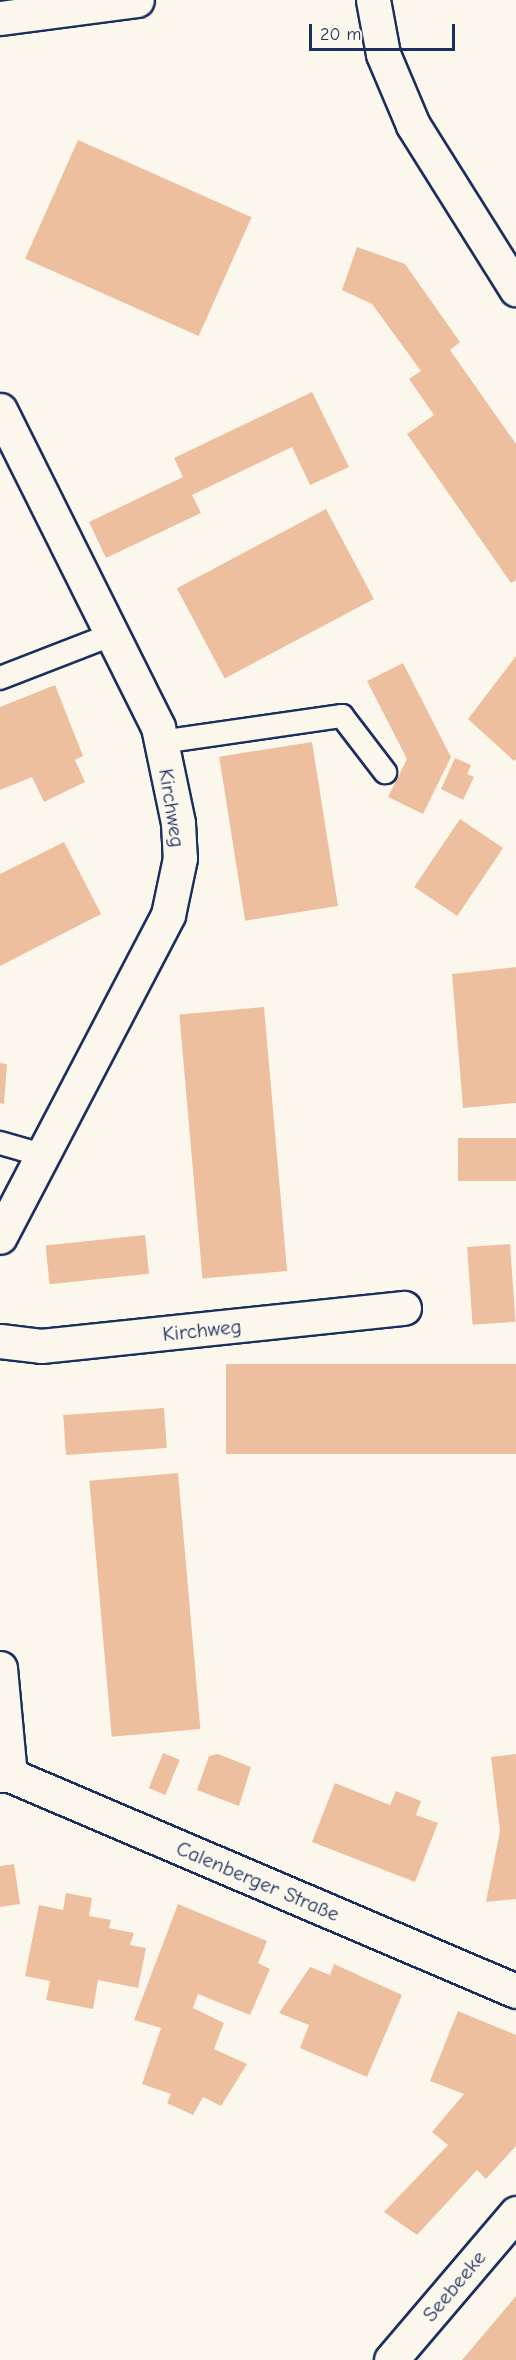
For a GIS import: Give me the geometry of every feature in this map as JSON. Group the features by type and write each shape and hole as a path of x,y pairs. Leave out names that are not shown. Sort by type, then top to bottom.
{"street":[{"path":"0,18 74,5 137,0"},
{"path":"373,0 383,54 412,125 516,289"},
{"name":"Kirchweg","path":"0,410 158,727 178,823 179,846 168,915 0,1238"},
{"name":"Kirchweg","path":"0,1341 40,1346 404,1308"},
{"path":"0,1668 5,1775"},
{"name":"Calenberger Straße","path":"5,1775 516,1991"},
{"name":"Seebeeke","path":"392,2360 516,2213"}],"lane":[{"path":"0,678 111,635"},
{"path":"161,742 342,716 385,772"},
{"path":"0,1143 42,1155"}],"building":[{"path":"78,140 252,217 199,336 25,259"},
{"path":"357,247 405,264 460,342 450,350 516,444 516,580 511,583 407,434 434,415 409,379 421,371 372,304 342,290"},
{"path":"312,392 349,467 310,485 292,447 192,495 201,513 106,558 89,522 183,477 174,458"},
{"path":"326,509 374,599 225,678 177,588"},
{"path":"516,656 516,759 514,761 468,719"},
{"path":"403,663 451,757 423,814 388,797 407,759 367,681"},
{"path":"55,685 83,756 75,760 85,782 44,802 32,777 0,790 0,707"},
{"path":"312,742 338,906 245,921 219,757"},
{"path":"455,758 471,765 467,774 474,777 463,800 441,789"},
{"path":"460,819 503,848 457,916 414,887"},
{"path":"64,842 101,914 0,966 0,874"},
{"path":"516,967 516,1103 463,1108 452,974"},
{"path":"264,1007 287,1271 202,1278 179,1014"},
{"path":"0,1063 7,1064 4,1104 0,1103"},
{"path":"458,1138 516,1138 516,1181 458,1181"},
{"path":"145,1235 149,1274 50,1284 46,1245"},
{"path":"510,1244 515,1322 473,1325 467,1247"},
{"path":"226,1364 516,1364 516,1454 226,1454"},
{"path":"164,1408 167,1448 66,1455 63,1415"},
{"path":"178,1473 200,1729 112,1737 89,1481"},
{"path":"163,1753 180,1760 165,1795 149,1788"},
{"path":"218,1754 251,1767 239,1806 197,1790 209,1756"},
{"path":"516,1754 516,1899 486,1902 500,1831 491,1757"},
{"path":"335,1783 390,1805 396,1791 421,1801 416,1815 438,1823 415,1882 312,1842"},
{"path":"14,1864 20,1904 0,1907 0,1866"},
{"path":"66,1893 92,1898 89,1916 111,1920 109,1928 134,1933 130,1945 146,1948 138,1988 98,1980 93,2009 46,2000 50,1981 25,1976 39,1905 63,1910"},
{"path":"178,1904 267,1941 258,1963 270,1969 250,2015 198,1994 193,2008 224,2023 214,2049 247,2064 221,2106 203,2097 193,2115 167,2103 171,2094 142,2084 161,2028 134,2020"},
{"path":"334,1964 402,1995 367,2077 300,2048 309,2025 279,2013 310,1967 330,1975"},
{"path":"458,2011 516,2035 516,2146 486,2179 477,2170 417,2235 384,2212 448,2145 432,2132 464,2094 430,2081"},
{"path":"516,2296 516,2360 462,2360 500,2315"}]}
